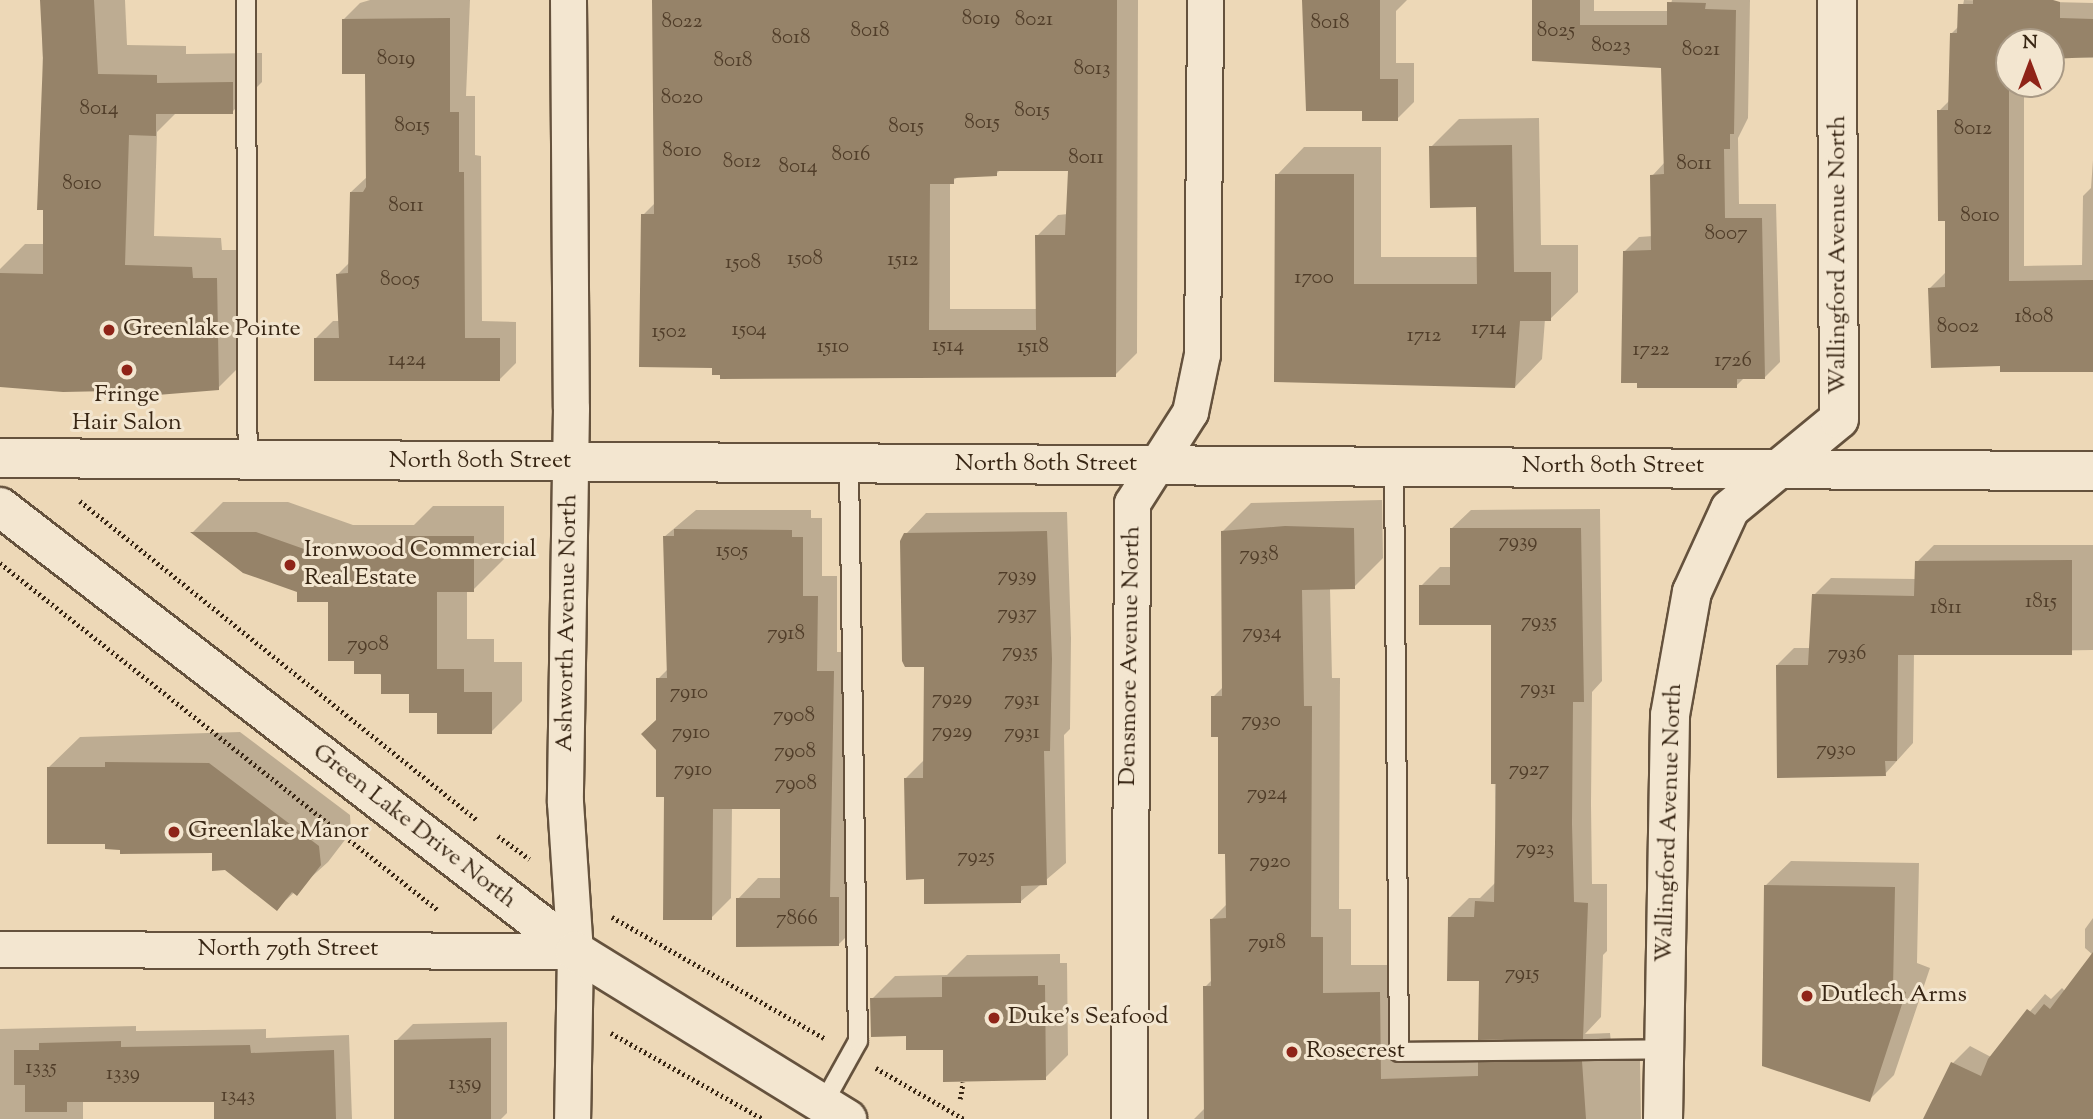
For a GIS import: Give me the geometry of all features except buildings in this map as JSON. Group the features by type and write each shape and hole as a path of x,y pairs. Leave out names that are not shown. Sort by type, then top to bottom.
{"street":[{"name":"Ashworth Avenue North","path":"568,0 570,462 565,803 575,951 572,1119"},
{"name":"Densmore Avenue North","path":"1129,1119 1132,503 1190,412 1202,354 1205,0"},
{"name":"Wallingford Avenue North","path":"1663,1119 1670,716 1679,645 1692,592 1730,509 1839,419 1837,0"},
{"name":"North 80th Street","path":"0,458 2093,471"},
{"name":"Green Lake Drive North","path":"0,507 575,951 835,1111"},
{"name":"North 79th Street","path":"0,949 575,951"}],"lane":[{"path":"246,0 248,460"},
{"path":"835,1111 851,1054 858,1041 849,465"},
{"path":"1394,468 1399,1052 1664,1049"}],"path":[{"path":"94,512 489,829"},
{"path":"0,563 417,894"},
{"path":"601,911 964,1119"},
{"path":"616,1036 763,1119"},
{"path":"960,1099 963,1082"}],"place":[{"name":"Greenlake Pointe","path":"109,330"},
{"name":"Fringe Hair Salon","path":"127,370"},
{"name":"Ironwood Commercial Real Estate","path":"290,565"},
{"name":"Greenlake Manor","path":"174,832"},
{"name":"Dutlech Arms","path":"1807,996"},
{"name":"Duke's Seafood","path":"994,1018"},
{"name":"Rosecrest","path":"1292,1052"}]}
